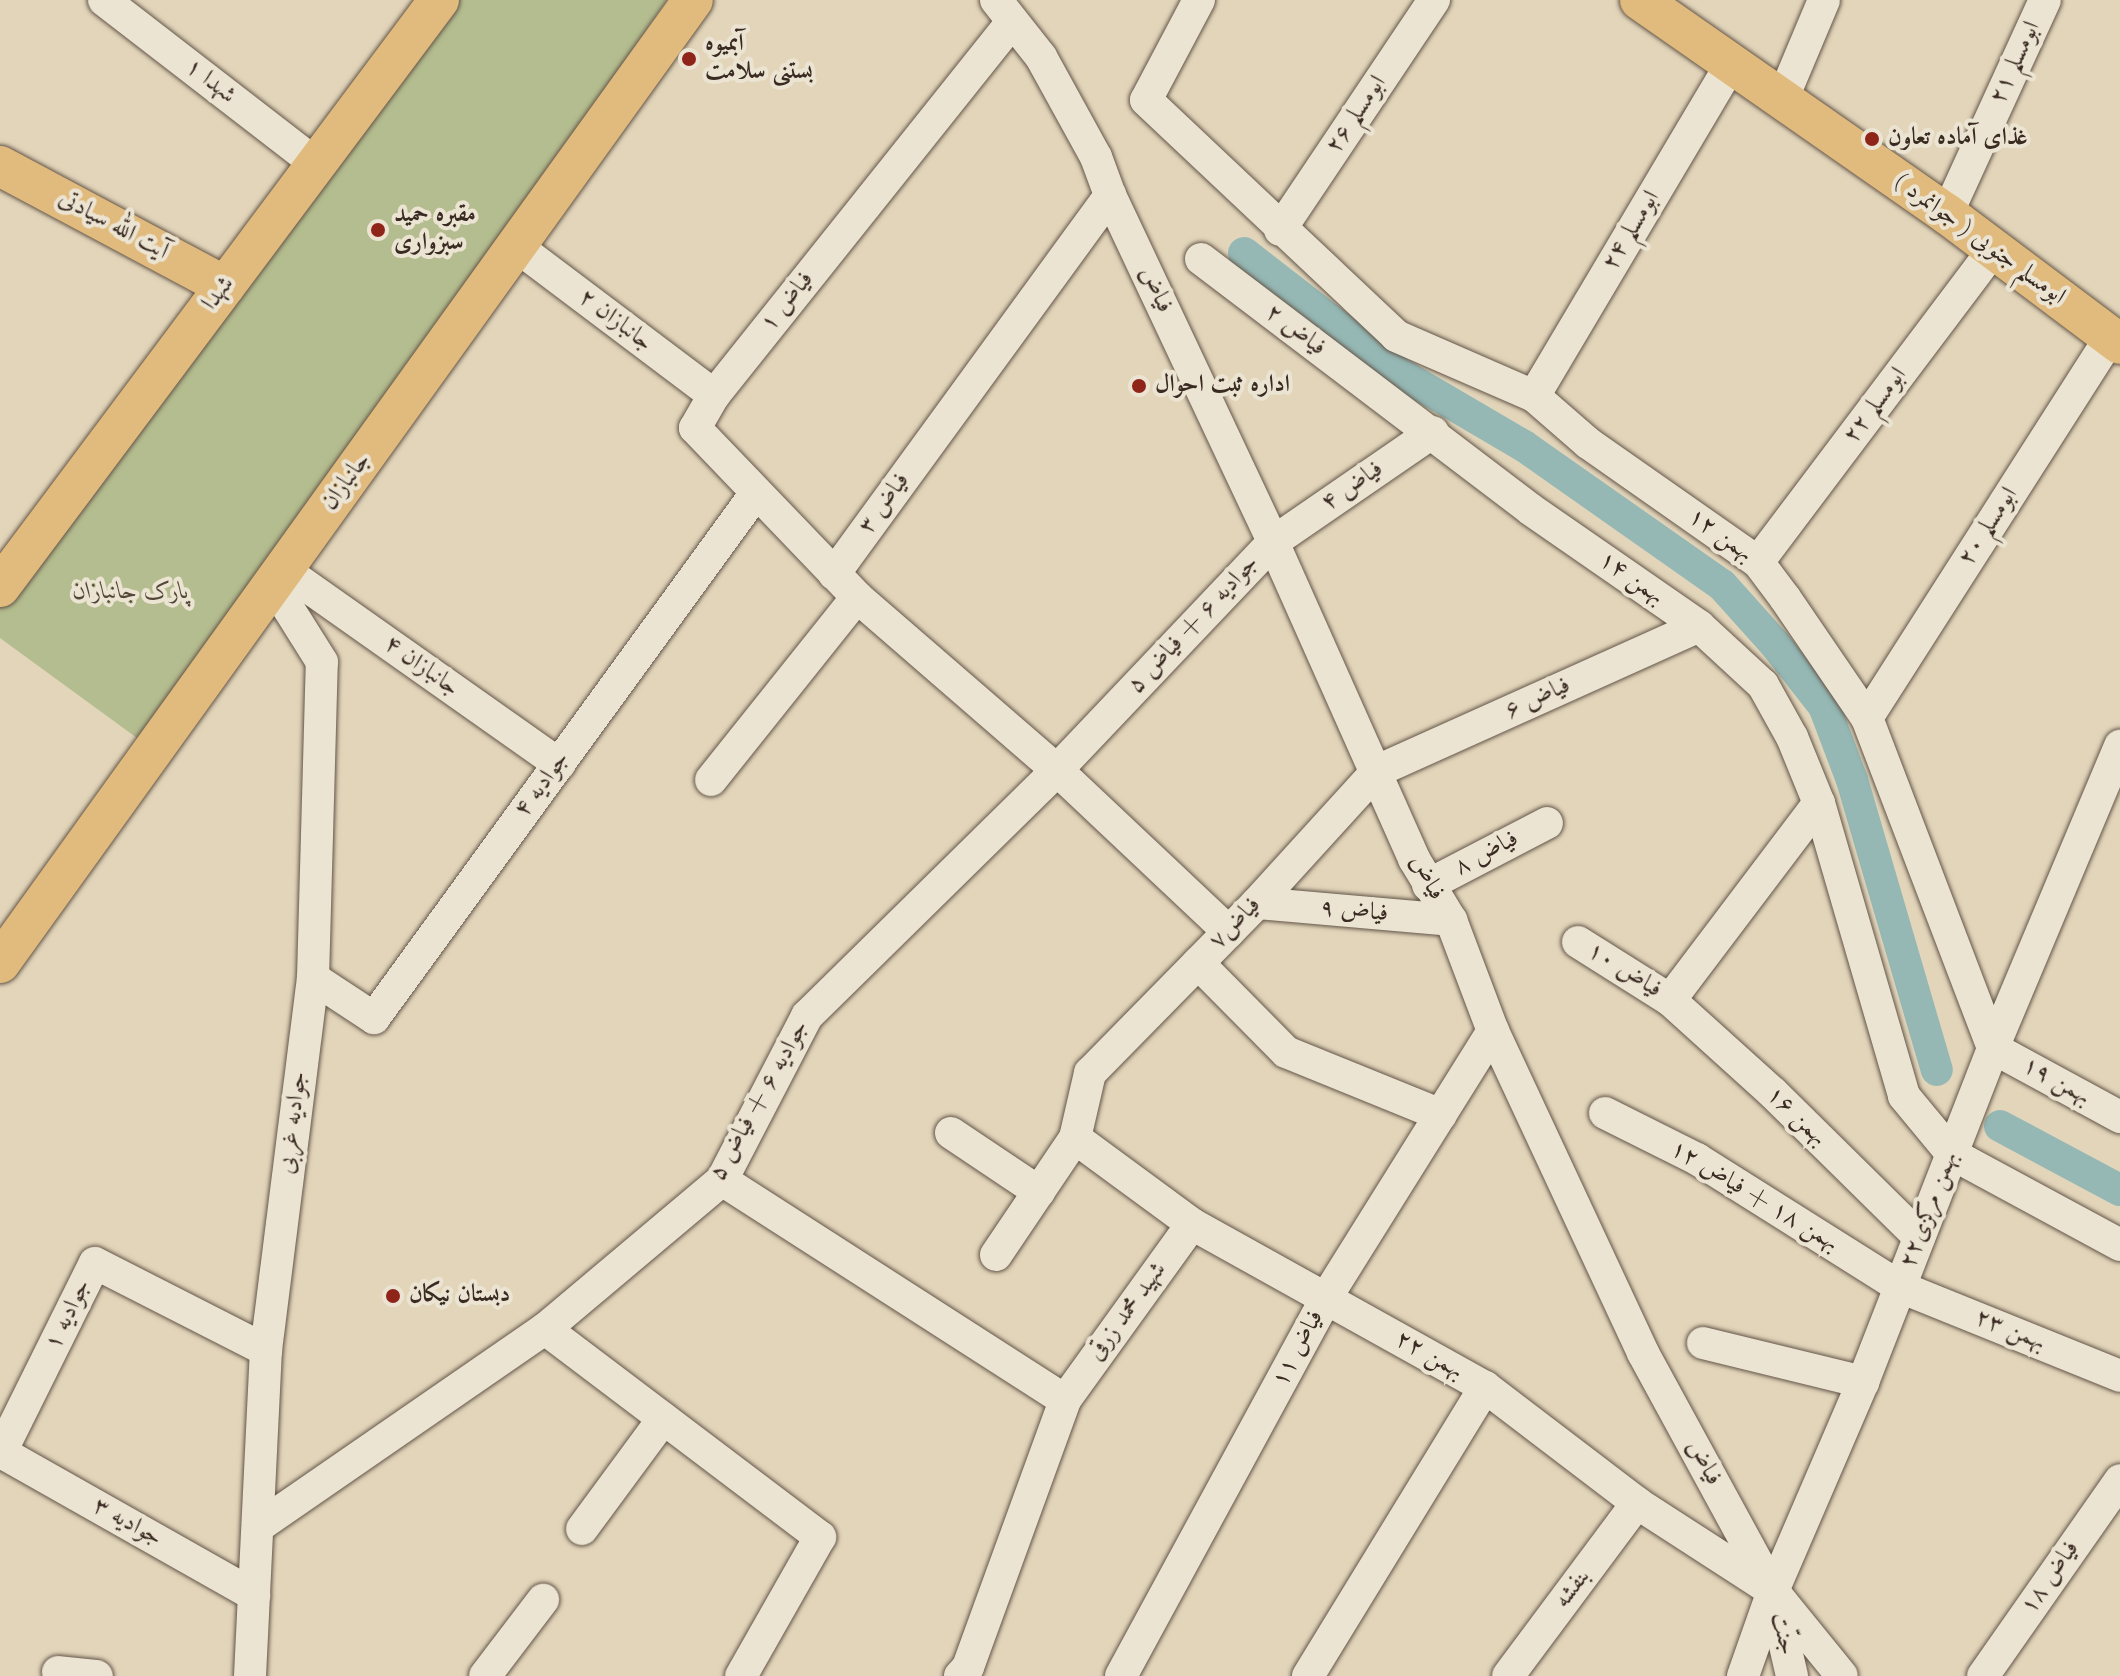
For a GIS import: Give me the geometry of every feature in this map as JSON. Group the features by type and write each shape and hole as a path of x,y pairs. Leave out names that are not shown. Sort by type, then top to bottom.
{"main road":[{"name":"شهدا","path":"7,566 225,286 439,0"},
{"name":"جانبازان","path":"0,963 693,0"},
{"name":"ابومسلم جنوبی ( جوانمرد )","path":"1640,0 1730,66 1947,214 2115,340"},
{"name":"آیت الله سیادتی","path":"0,166 225,286"}],"street":[{"name":"شهدا ۱","path":"104,0 316,164"},
{"name":"بهمن ۱۲","path":"1199,0 1146,100 1280,230 1396,336 1534,396 1588,443 1758,562 1867,718 1993,1048"},
{"name":"ابومسلم ۲۶","path":"1280,230 1434,0"},
{"path":"1782,100 1824,0"},
{"name":"ابومسلم ۲۱","path":"1947,214 2045,0"},
{"name":"فیاض","path":"1004,11 1041,57 1096,157 1110,195 1273,542 1428,885 1451,920 1493,1031 1643,1353 1773,1591"},
{"name":"فیاض ۱","path":"834,574 695,428 714,395 1004,11"},
{"name":"ابومسلم ۲۴","path":"1534,396 1730,66"},
{"name":"فیاض ۳","path":"834,574 1110,195"},
{"name":"جانبازان ۲","path":"516,246 714,395"},
{"name":"ابومسلم ۲۲","path":"1758,562 1994,249"},
{"name":"فیاض ۲","path":"1201,259 1389,403"},
{"name":"ابومسلم ۲۰","path":"1867,718 2115,340"},
{"name":"بهمن ۱۴","path":"1389,403 1433,432 1530,509 1699,626 1763,685 1792,737 1819,803 1904,1096 1952,1154"},
{"name":"فیاض ۴","path":"1273,542 1433,432"},
{"name":"جوادیه ۴","path":"313,978 374,1018 756,493"},
{"name":"جوادیه ۶ + فیاض ۵","path":"259,1526 545,1329 722,1180 807,1016 1057,770 1273,542"},
{"path":"834,574 1057,770 1229,932"},
{"name":"جانبازان ۴","path":"278,577 559,764"},
{"name":"جوادیه غربی","path":"250,1676 266,1350 313,978 322,662 278,577"},
{"path":"711,780 857,597"},
{"name":"فیاض ۶","path":"1377,771 1699,626"},
{"name":"۲۲بهمن مرکزی","path":"1743,1676 1773,1591 1863,1382 1993,1048 2111,796 2120,746"},
{"name":"فیاض۷","path":"1075,1138 1090,1073 1257,903 1377,771"},
{"path":"1670,1000 1819,803"},
{"name":"فیاض ۸","path":"1428,885 1547,823"},
{"name":"فیاض ۹","path":"1257,903 1451,920"},
{"name":"فیاض ۱۰","path":"1578,942 1670,1000"},
{"path":"1198,963 1286,1052 1441,1115"},
{"name":"بهمن ۱۶","path":"1670,1000 1773,1093 1919,1237"},
{"name":"فیاض ۱۱","path":"1121,1676 1201,1534 1326,1298 1493,1031"},
{"name":"بهمن ۱۹","path":"1993,1048 2120,1117"},
{"name":"بهمن ۱۸ + فیاض ۱۲","path":"1605,1113 1697,1159 1900,1287"},
{"path":"951,1133 1039,1192"},
{"path":"996,1255 1075,1138"},
{"name":"بهمن ۲۲","path":"1075,1138 1192,1224 1485,1387 1637,1503 1773,1591"},
{"path":"1952,1154 2120,1245"},
{"path":"722,1180 1065,1400"},
{"name":"شهید محمد زرقی","path":"960,1676 968,1667 1065,1400 1192,1224"},
{"name":"جوادیه ۱","path":"0,1453 95,1263 266,1350"},
{"name":"بهمن ۲۳","path":"1900,1287 2120,1376"},
{"path":"545,1329 820,1537 741,1676"},
{"path":"1703,1343 1863,1382"},
{"path":"1308,1676 1485,1387"},
{"path":"582,1529 663,1419"},
{"name":"جوادیه ۳","path":"0,1453 254,1595"},
{"name":"فیاض ۱۸","path":"1983,1676 2120,1480"},
{"name":"بنفشه","path":"1508,1676 1637,1503"},
{"path":"1773,1591 1842,1676"},
{"name":"جنّت","path":"1773,1591 1792,1676"},
{"path":"485,1676 543,1600"},
{"path":"58,1672 97,1676"}],"green space":[{"name":"پارک جانبازان","path":"458,0 667,0 148,746 0,638 0,596"}],"waterway":[{"path":"1244,253 1396,371 1524,446 1722,585 1775,644 1824,706 1852,780 1937,1070"},
{"path":"2000,1126 2120,1190"}],"place":[{"name":"آبمیوه بستنی سلامت","path":"689,59"},
{"name":"غذای آماده تعاون","path":"1872,139"},
{"name":"مقبره حمید سبزواری","path":"378,230"},
{"name":"اداره ثبت احوال","path":"1139,386"},
{"name":"دبستان نیکان","path":"393,1296"}]}
